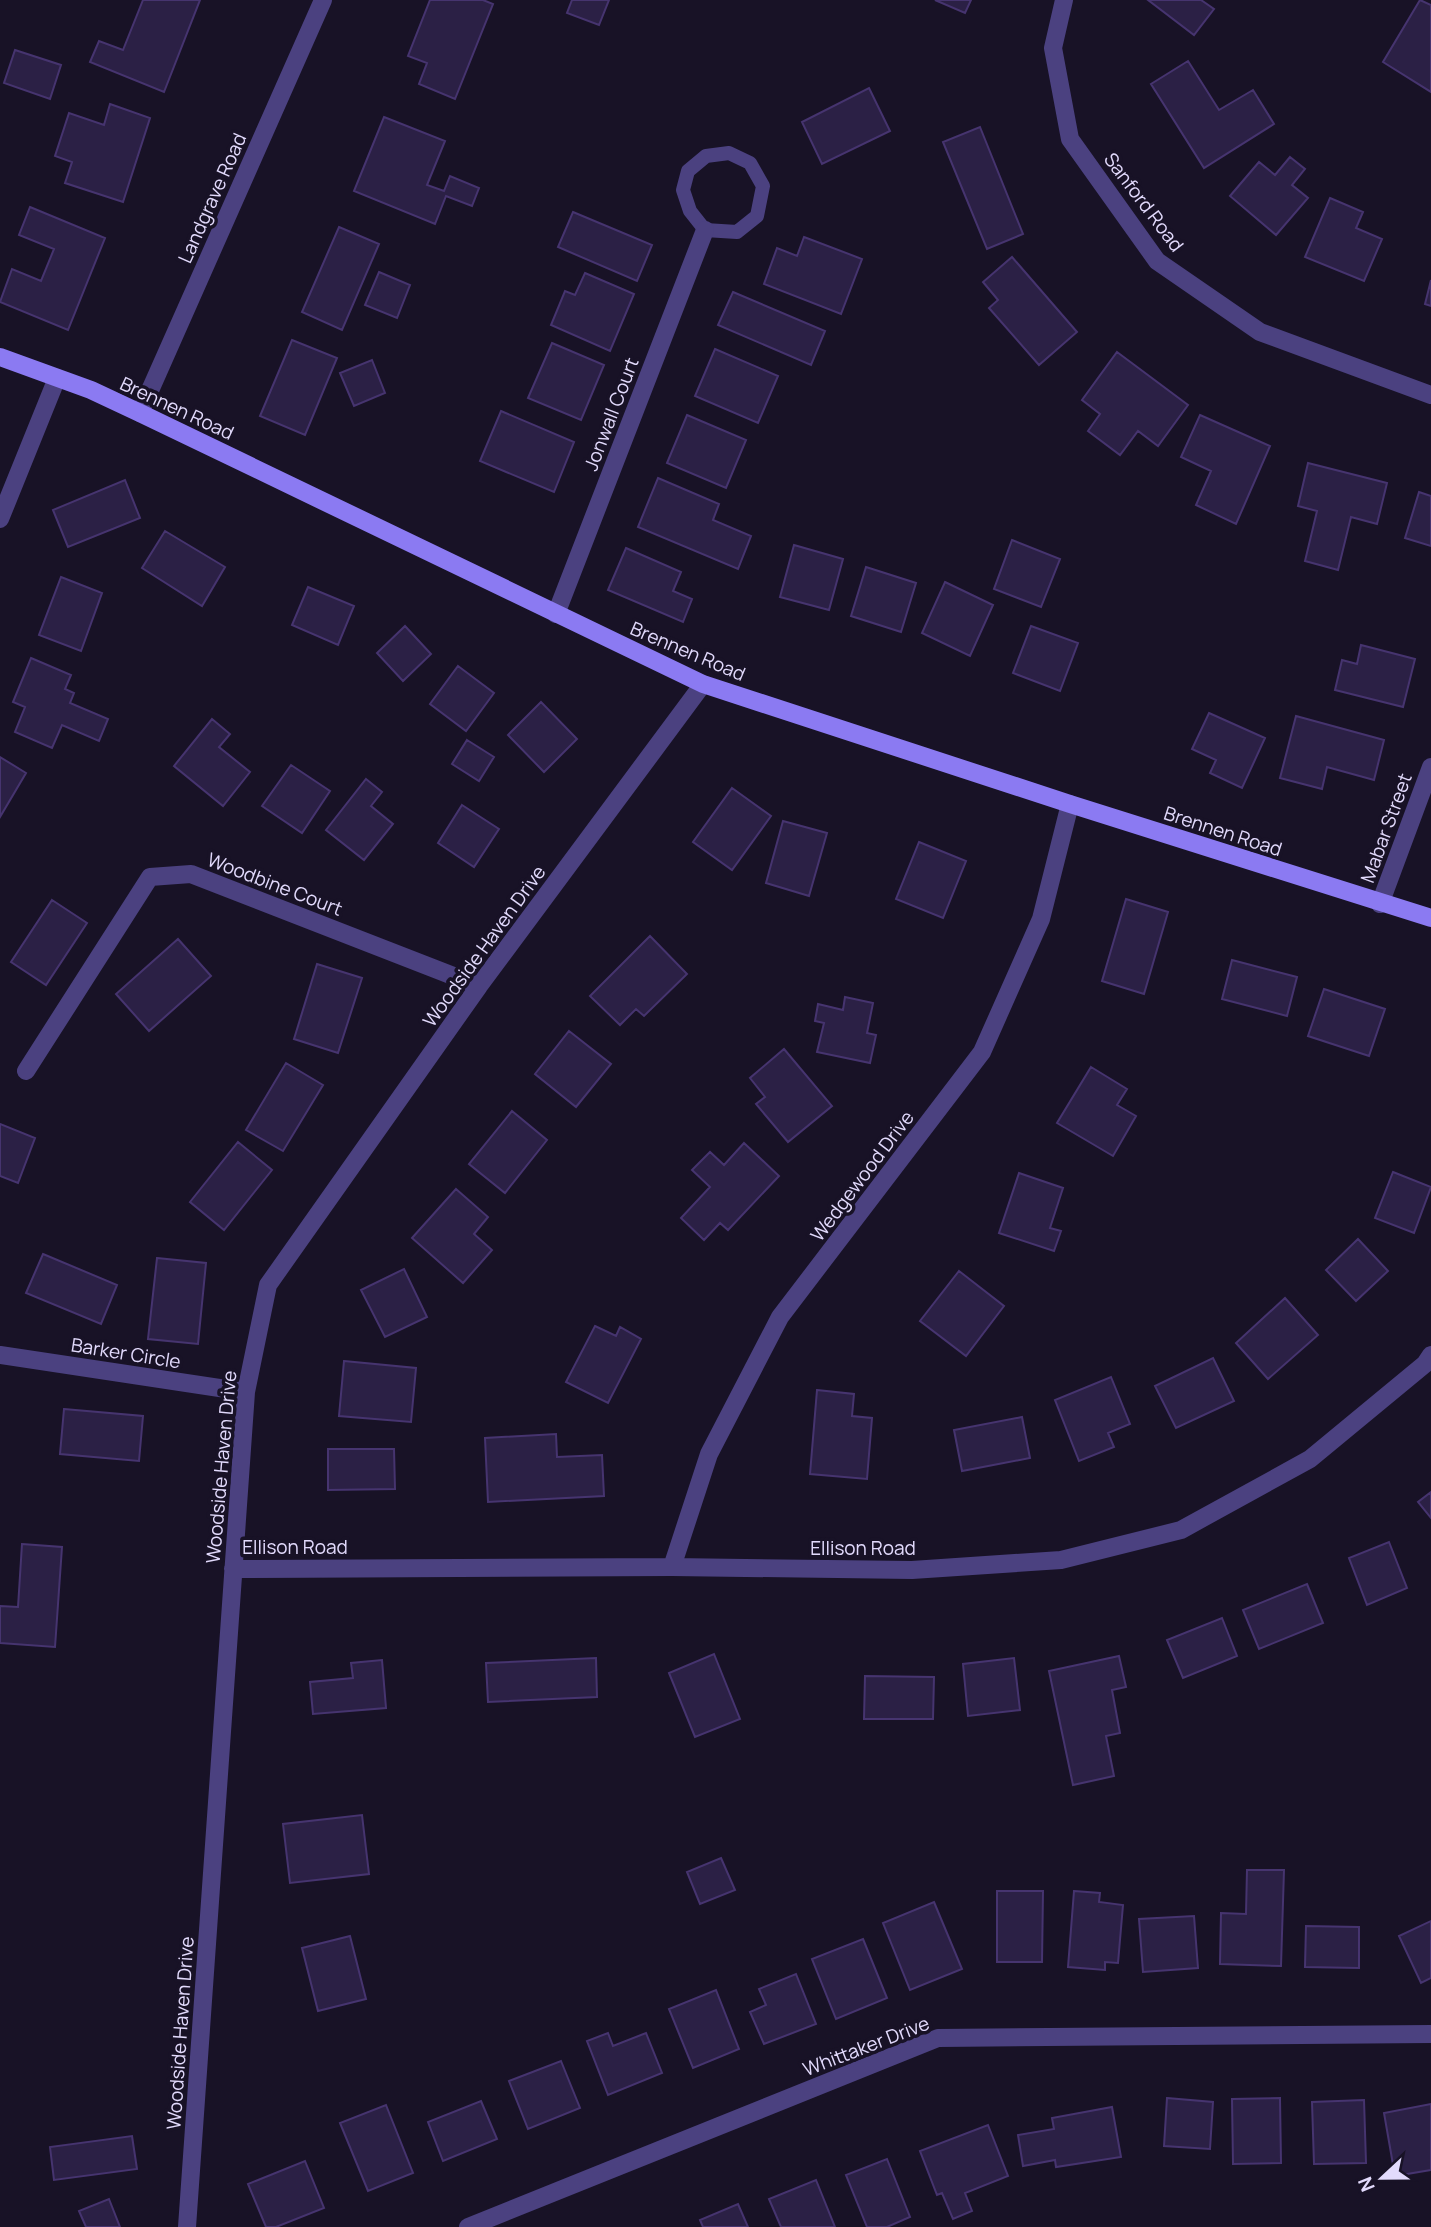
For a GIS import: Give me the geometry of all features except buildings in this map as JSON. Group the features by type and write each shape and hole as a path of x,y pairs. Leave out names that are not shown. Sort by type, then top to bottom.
{"street":[{"name":"Landgrave Road","path":"140,413 323,0"},
{"name":"Sanford Road","path":"1064,0 1053,48 1070,139 1157,261 1260,332 1431,395"},
{"name":"Jonwall Court","path":"556,614 705,230"},
{"name":"Brennen Road","path":"0,357 140,413 703,684 1380,904 1431,918"},
{"path":"0,519 57,378"},
{"name":"Woodside Haven Drive","path":"187,2227 246,1392 268,1285 479,986 703,684"},
{"name":"Mabar Street","path":"1380,904 1431,766"},
{"name":"Wedgewood Drive","path":"672,1567 709,1454 780,1317 982,1052 1041,919 1070,804"},
{"name":"Woodbine Court","path":"26,1071 150,877 191,874 479,986"},
{"name":"Barker Circle","path":"0,1355 246,1392"},
{"name":"Ellison Road","path":"233,1569 672,1567 912,1570 1061,1560 1181,1530 1310,1459 1425,1364 1431,1355"},
{"name":"Whittaker Drive","path":"468,2227 938,2038 1431,2034"}],"lane":[{"path":"729,153 750,163 763,186 757,216 737,232 705,230 690,211 683,190 688,171 706,156 729,153"}]}
